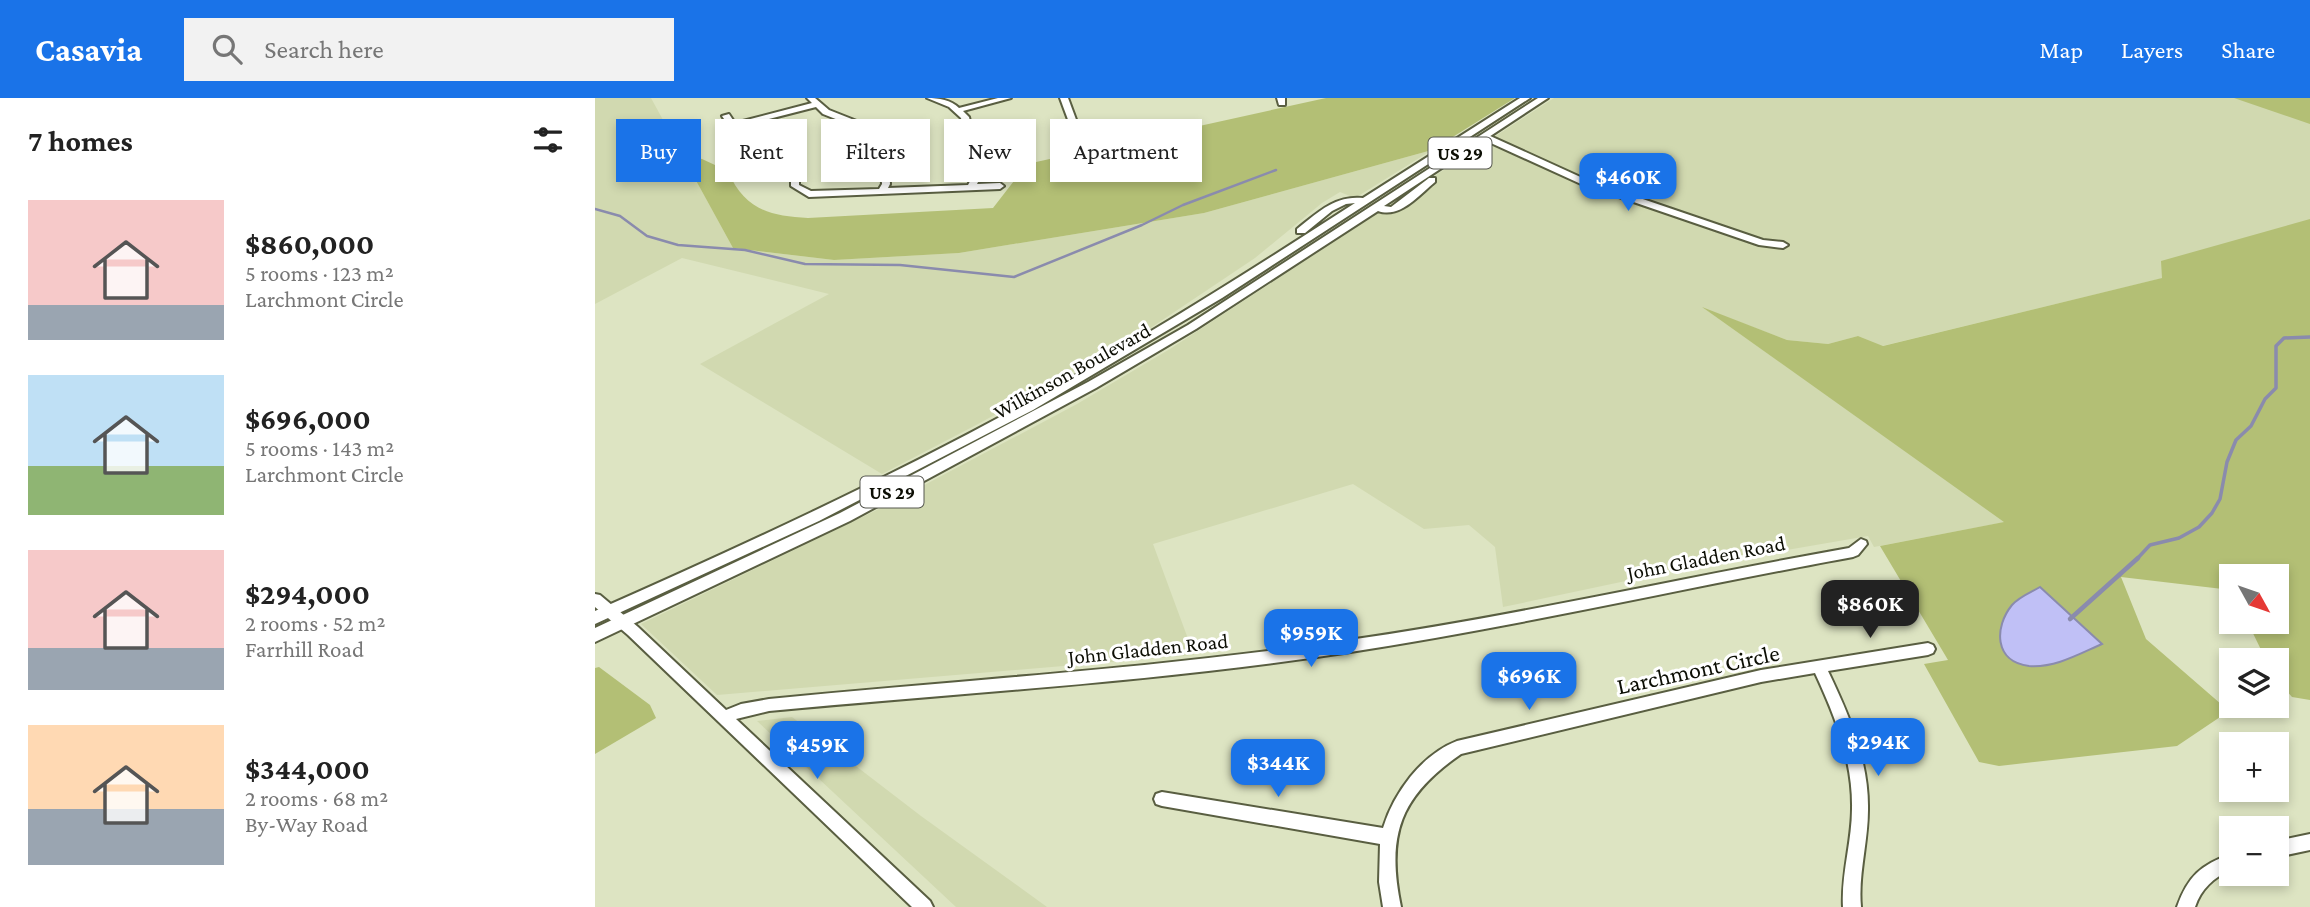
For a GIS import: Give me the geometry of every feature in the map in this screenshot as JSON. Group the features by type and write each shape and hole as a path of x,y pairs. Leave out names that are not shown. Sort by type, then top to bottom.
{"main road":[{"name":"US 29","path":"1363,201 1526,98"},
{"name":"US 29","path":"1481,140 1544,98"},
{"path":"1375,206 1388,211 1398,208 1481,140"},
{"name":"Wilkinson Boulevard","path":"1086,381 1241,279 1336,204 1350,200 1363,201"},
{"name":"Wilkinson Boulevard","path":"595,635 609,617 921,465 1192,327 1375,206"}],"street":[{"path":"931,98 960,110 965,117 978,174 971,187"},
{"path":"960,110 1007,98"},
{"path":"1064,98 1072,119"},
{"path":"756,119 814,101 825,112 879,133 883,138 886,184 881,192"},
{"path":"1481,140 1584,182 1762,243 1783,245"},
{"path":"795,182 800,191 821,196 1000,186"},
{"path":"1363,201 1375,206"},
{"name":"John Gladden Road","path":"724,718 741,710 769,705 1133,673 1320,650 1513,619 1714,577 1853,552 1861,544"},
{"path":"595,599 609,617 724,718 916,905"},
{"name":"Larchmont Circle","path":"1392,907 1386,866 1387,837 1395,817 1417,782 1443,757 1457,748 1761,676 1927,649"},
{"path":"1819,667 1842,714 1854,750 1861,790 1852,907"},
{"path":"1162,799 1387,837"},
{"path":"2289,846 2310,842"},
{"path":"2186,907 2197,882 2219,868"}],"shaded area":[{"path":"595,98 651,98 662,119 616,119 616,182 697,182 733,248 834,260 959,253 1204,213 1432,150 1355,198 1340,192 1322,203 1255,258 1143,333 882,474 700,364 829,294 682,258 595,304"},
{"path":"1554,98 2310,98 2310,339 2163,278 1882,346 1858,336 1828,344 1787,340 1705,309 2005,522 1874,547 1868,536 1706,564 1503,607 1495,547 1469,525 1424,529 1353,484 1153,544 1194,655 717,695 641,624 883,507 1077,404 1170,349"},
{"path":"792,717 921,816 1047,907 956,907 757,721"}],"green space":[{"path":"1326,98 1515,98 1432,150 1204,213 959,253 834,260 733,248 697,182 701,182 702,159 715,165 715,182 733,182 742,194 759,208 781,215 808,218 993,208 1013,182 1036,182 1036,162 1050,159 1050,182 1202,182 1202,125"},
{"path":"2234,98 2310,98 2310,124"},
{"path":"2310,219 2310,700 2292,697 2289,694 2289,648 2260,648 2253,634 2289,634 2289,564 2219,564 2219,589 2121,577 2146,639 2219,702 2219,718 2177,746 1999,766 1979,762 1924,664 1948,660 1880,546 2004,522 1702,307 1787,340 1828,344 1858,336 1883,346 2162,278 2161,261"},
{"path":"599,667 650,705 656,718 595,754 595,668"}],"water":[{"path":"2040,587 2102,644 2067,660 2048,665 2029,666 2009,658 2003,651 2001,642 2002,623 2018,599"}],"waterway":[{"path":"595,209 620,216 647,236 678,245 745,250 805,264 900,265 1014,277 1142,225 1183,205 1276,170"},
{"path":"2137,559 2150,545 2179,538 2199,527 2212,513 2220,499 2227,462 2236,440 2251,426 2265,399 2276,388 2276,346 2284,338 2310,337"},
{"path":"2070,619 2137,559"}]}
